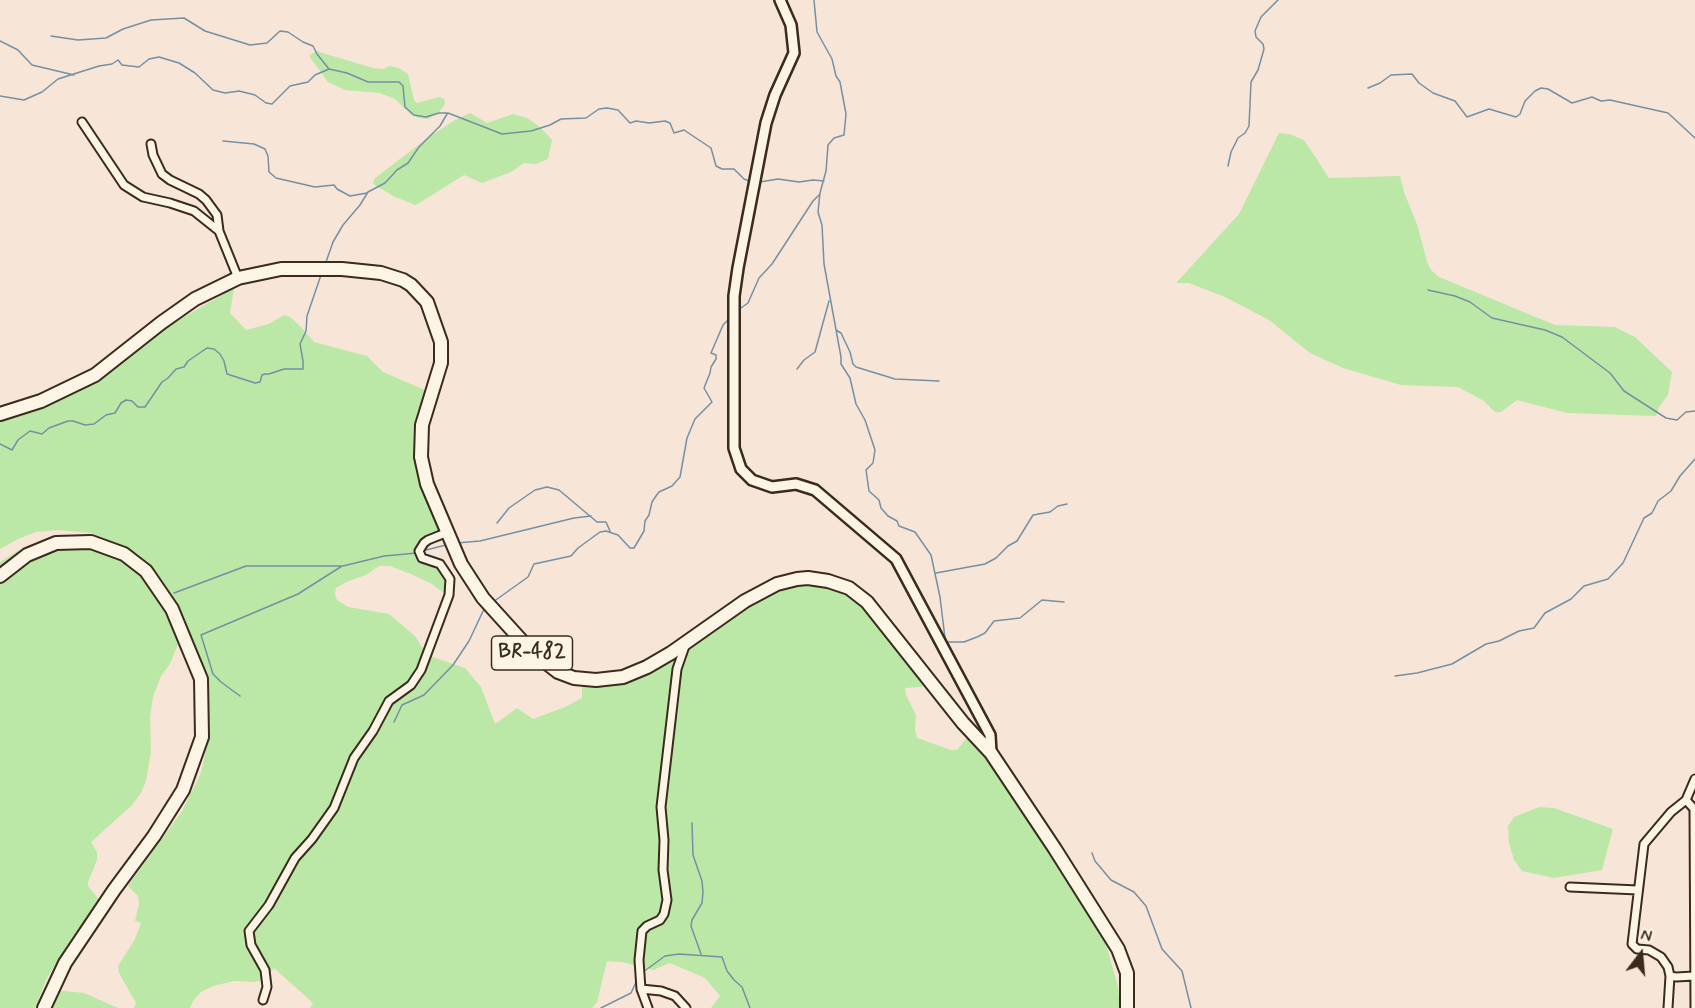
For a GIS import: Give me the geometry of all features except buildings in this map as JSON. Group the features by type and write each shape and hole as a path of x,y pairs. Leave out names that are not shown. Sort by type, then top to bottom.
{"highway":[{"name":"BR-482","path":"0,414 40,401 95,375 161,322 195,299 238,278 281,269 342,269 392,275 403,280 427,302 438,328 442,352 441,363 424,414 422,457 428,484 462,564 483,598 531,651 558,672 574,678 596,680 623,677 647,667 744,601 777,584 797,579 819,579 849,588 867,602 963,723 991,753 1089,901 1118,949 1126,973 1127,1008"},
{"path":"0,576 27,555 57,543 91,542 114,549 146,571 172,609 201,679 202,737 183,790 154,836 64,963 44,1008"}],"street":[{"path":"780,0 791,25 794,53 775,95 766,123 738,268 734,296 734,448 741,470 752,480 772,487 796,484 815,490 896,559 990,735 991,753"},
{"path":"82,122 124,185 143,197 170,202 194,211 219,231"},
{"path":"151,144 153,155 162,174 199,194 217,215 219,231 238,278"},
{"path":"263,999 267,987 265,970 251,945 249,931 269,905 295,858 334,808 354,758 373,731 389,701 411,685 421,670 449,595 450,579 440,564 422,558 419,551 428,540 448,532"},
{"path":"648,1008 641,989 639,960 642,931 660,920 667,900 663,870 664,840 661,807 676,669 685,643"},
{"path":"1668,1008 1670,976 1668,967 1661,957 1649,950 1634,948 1638,890 1644,844 1671,812 1686,800 1695,779"},
{"path":"1686,800 1694,809 1695,1008"},
{"path":"1570,887 1638,890"},
{"path":"1670,976 1694,976"},
{"path":"641,989 660,991 675,996 686,1008"}],"green space":[{"path":"316,51 373,68 384,69 389,66 399,68 408,74 414,100 417,103 439,97 444,99 445,104 439,112 428,119 419,118 411,115 395,99 380,93 345,90 328,82 309,56"},
{"path":"470,113 487,123 513,114 527,118 540,127 552,140 548,159 536,164 524,163 511,172 482,183 464,175 416,205 395,197 373,184 374,179 426,139"},
{"path":"1279,133 1304,140 1329,178 1400,176 1418,227 1427,262 1431,270 1439,277 1555,325 1615,327 1635,337 1672,372 1668,395 1659,407 1656,416 1567,413 1517,400 1501,412 1495,412 1484,401 1458,387 1401,385 1343,368 1310,353 1269,320 1225,297 1189,283 1176,283 1239,214"},
{"path":"234,288 230,313 246,330 269,324 284,315 290,317 314,342 367,356 383,372 427,391 418,424 442,532 427,539 421,551 446,569 448,596 432,584 411,574 390,566 379,566 366,575 336,588 337,600 348,607 389,614 415,636 427,655 465,668 481,687 495,724 517,708 533,719 565,707 582,698 582,682 609,686 637,678 670,659 723,616 792,582 829,587 844,593 870,611 930,681 921,687 905,688 916,715 917,738 957,750 969,735 1004,781 1085,905 1106,944 1118,987 1120,1008 711,1008 720,996 705,978 670,963 653,970 622,962 607,961 597,1002 592,1008 310,1008 313,1003 274,968 263,980 234,981 213,986 201,992 190,1008 134,1008 136,1003 119,973 118,966 135,939 141,923 135,921 139,904 138,896 128,886 182,811 201,773 210,732 204,690 166,586 146,561 125,546 91,533 58,530 36,532 0,549 0,413 106,370 172,324"},
{"path":"64,540 109,551 137,569 163,603 178,644 153,697 150,716 151,751 146,781 141,793 131,806 91,842 97,852 97,860 88,886 101,902 65,948 46,980 35,1008 0,1008 0,562 21,549 35,544"},
{"path":"1539,807 1554,808 1613,829 1602,870 1554,878 1522,871 1514,860 1509,843 1508,826 1514,817"},
{"path":"54,990 84,993 118,1008 48,1008"}],"waterway":[{"path":"814,0 817,32 832,59 836,76 840,82 846,114 844,135 834,138 828,145 826,171 818,212 822,225 824,264 841,364 850,378 856,404 865,420 875,450 873,463 866,470 869,491 879,500 881,508 897,521 899,526 915,532 931,555 947,642 964,642 985,633 994,621 1020,618 1042,600 1064,602"},
{"path":"1228,166 1231,152 1238,138 1249,126 1251,82 1258,70 1264,49 1255,31 1261,17 1278,0"},
{"path":"51,36 78,40 106,38 123,29 151,20 184,18 205,31 250,45 267,43 280,31 288,32 313,46 329,69"},
{"path":"0,41 18,50 32,65 74,75"},
{"path":"0,96 24,100 42,92 58,79 112,64 118,60 122,65 139,67 149,59 159,57 179,63 195,73 213,90 225,93 239,91 255,95 266,103 272,104 290,86 308,82 315,75 329,69 347,73 368,82 399,82 403,86 405,107 414,115 426,117 448,113 502,134 531,131 561,119 586,118 599,109 607,108 618,110 630,123 665,121 670,123 674,133 684,130 711,148 716,166 722,169 734,169 744,179 752,182"},
{"path":"1368,88 1391,75 1412,74 1419,83 1433,93 1455,101 1467,117 1489,109 1516,117 1520,114 1525,101 1535,91 1541,88 1548,89 1572,103 1592,97 1601,101 1610,100 1668,113 1695,138"},
{"path":"326,262 333,242 343,225 368,192 385,183 397,170 408,163 419,147 440,126 447,114"},
{"path":"223,141 254,144 265,149 269,172 276,178 315,187 334,185 350,196 367,193"},
{"path":"760,182 778,179 799,182 824,181"},
{"path":"738,310 748,303 759,278 772,264 813,201 820,194"},
{"path":"0,444 12,450 18,440 30,431 42,434 49,428 68,421 85,425 94,424 106,415 115,413 121,403 126,400 132,401 138,407 145,407 162,382 176,369 184,367 188,361 207,348 214,349 220,354 227,374 255,383 260,382 262,375 265,374 284,369 303,369 300,344 306,331 307,316 321,275"},
{"path":"1428,290 1470,302 1492,318 1545,330 1562,337 1610,373 1624,391 1666,418 1677,420 1686,412 1695,411"},
{"path":"797,369 815,352 829,301"},
{"path":"493,602 528,577 534,564 571,556 600,532 606,531 618,535 630,548 634,548 644,531 652,502 659,492 672,486 680,477 687,438 695,419 712,402 704,388 716,359 716,355 711,353 723,325 730,318"},
{"path":"836,330 841,333 856,367 895,379 939,381"},
{"path":"1395,676 1452,664 1486,644 1499,641 1519,631 1534,628 1545,613 1571,599 1584,586 1608,579 1623,563 1644,518 1652,513 1658,501 1671,491 1695,459"},
{"path":"497,523 509,508 535,490 547,487 559,490 597,522 606,522 610,531"},
{"path":"936,573 985,564 1017,541 1033,515 1050,512 1058,506 1067,504"},
{"path":"457,543 480,541 591,516"},
{"path":"422,551 446,545"},
{"path":"174,593 246,566 343,566 384,556 417,553"},
{"path":"240,696 213,674 201,635 298,594 342,566"},
{"path":"394,722 402,705 424,695 453,665 469,641 484,609"},
{"path":"692,823 693,855 702,881 703,892 702,903 691,926 701,954"},
{"path":"1092,853 1095,861 1111,880 1134,892 1146,906 1162,949 1182,971 1191,1008"},
{"path":"643,972 665,956 679,954 722,957 727,971 742,987 750,1008"},
{"path":"601,1008 631,993 638,978"}]}
